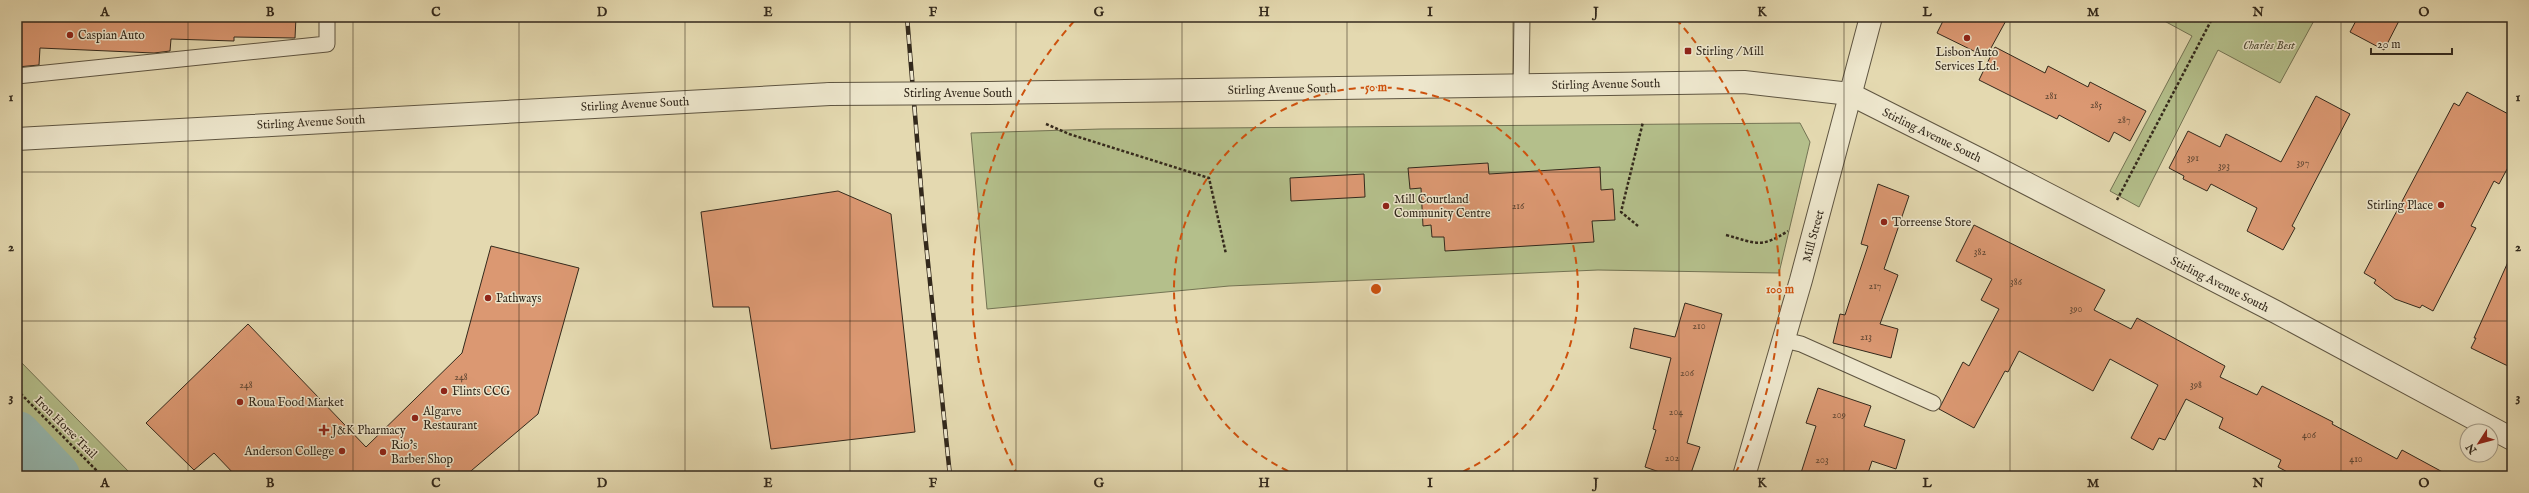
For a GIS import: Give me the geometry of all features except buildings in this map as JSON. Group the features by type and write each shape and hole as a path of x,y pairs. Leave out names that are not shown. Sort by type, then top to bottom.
{"street":[{"name":"Mill Street","path":"1744,476 1784,340 1871,17"},
{"name":"Stirling Avenue South","path":"17,139 830,94 1744,82 1850,94 2100,221 2512,439"}],"lane":[{"path":"17,76 327,44 327,17"},
{"path":"1521,85 1522,17"},
{"path":"1784,340 1801,344 1933,403"}],"path":[{"path":"2117,200 2213,17"},
{"path":"1638,226 1621,212 1642,122"},
{"path":"1046,124 1069,134 1209,178 1226,254"},
{"path":"1726,235 1758,243 1770,242 1791,230"},
{"name":"Iron Horse Trail","path":"17,390 102,476"}],"green space":[{"name":"Charles Best","path":"2157,17 2316,17 2280,83 2218,50 2139,207 2110,191 2192,36"},
{"name":"Mill Courtland Community Centre","path":"1800,123 1810,142 1779,273 1598,270 1229,286 987,309 971,133 1100,129"},
{"path":"17,358 133,476 24,476 17,469"}],"waterway":[{"path":"17,435 56,476"}],"railway":[{"path":"907,17 924,224 950,476"}],"place":[{"name":"Caspian Auto","path":"70,35"},
{"name":"Lisbon Auto Services Ltd.","path":"1967,38"},
{"name":"Stirling / Mill","path":"1688,51"},
{"name":"Stirling Place","path":"2441,205"},
{"name":"Mill Courtland Community Centre","path":"1386,206"},
{"name":"Torreense Store","path":"1884,222"},
{"name":"Pathways","path":"488,298"},
{"name":"Flints CCG","path":"444,391"},
{"name":"Roua Food Market","path":"240,402"},
{"name":"Algarve Restaurant","path":"415,418"},
{"name":"J&K Pharmacy","path":"324,430"},
{"name":"Anderson College","path":"342,451"},
{"name":"Rio's Barber Shop","path":"383,452"}]}
